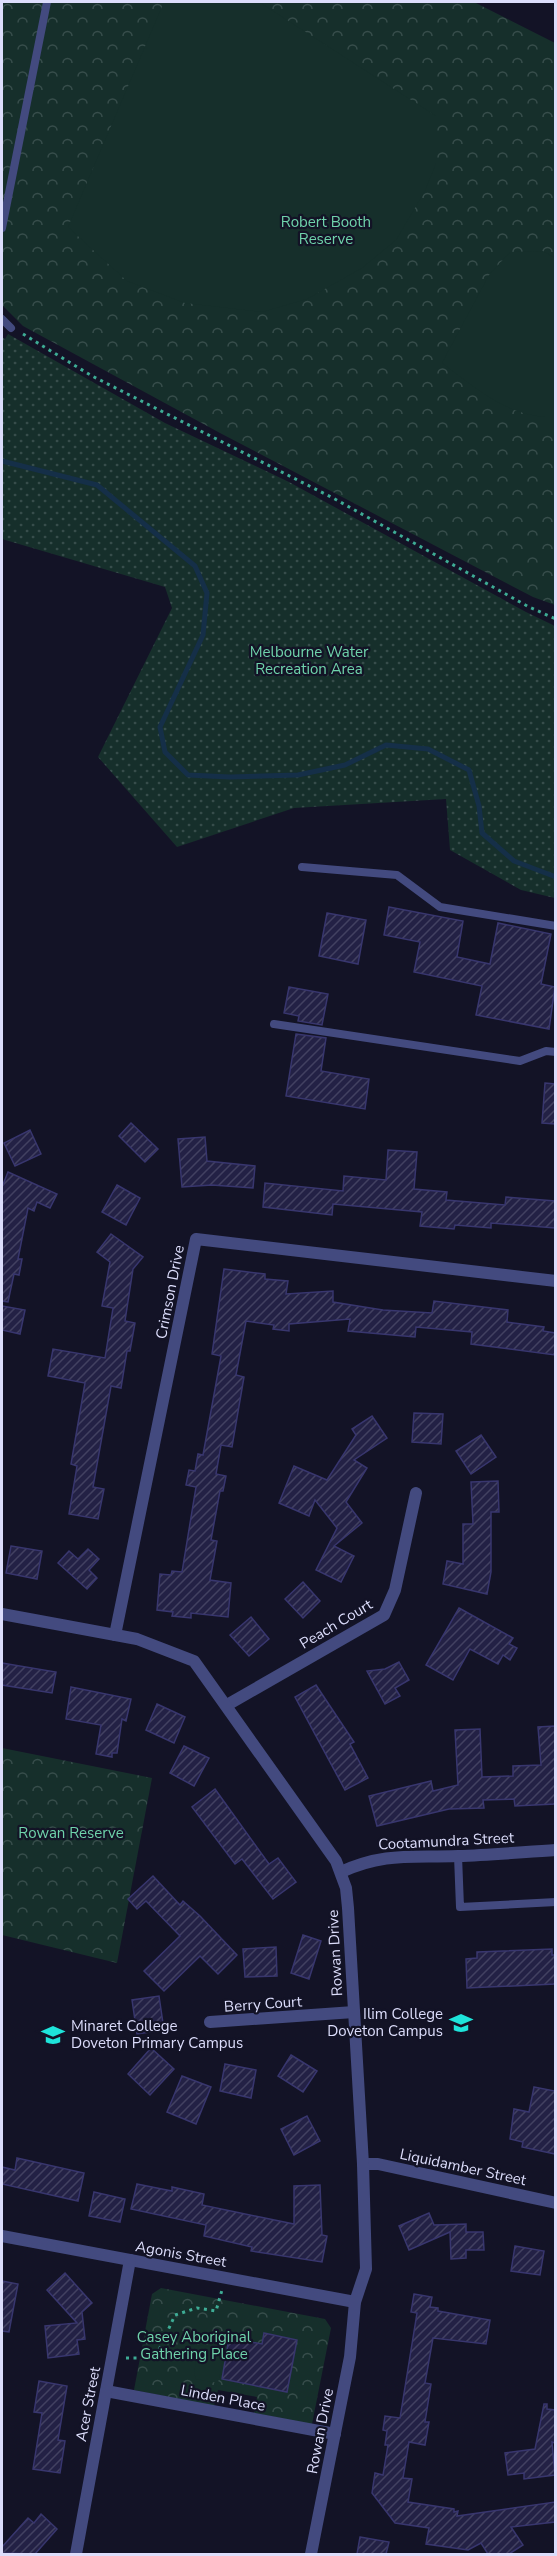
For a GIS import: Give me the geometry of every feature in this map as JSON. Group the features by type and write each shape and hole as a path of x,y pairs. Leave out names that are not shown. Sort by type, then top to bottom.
{"street":[{"name":"Crimson Drive","path":"115,1635 196,1239 555,1281"},
{"name":"Peach Court","path":"227,1705 384,1615 395,1590 416,1493"},
{"name":"Rowan Drive","path":"2,1614 137,1639 194,1661 336,1861 340,1872 348,1908 363,2164 366,2269 355,2302 350,2357 310,2554"},
{"name":"Cootamundra Street","path":"340,1872 370,1860 387,1857 458,1856 555,1850"},
{"name":"Berry Court","path":"210,2022 354,2012"},
{"name":"Liquidamber Street","path":"363,2164 378,2164 555,2203"},
{"name":"Agonis Street","path":"2,2236 355,2302"},
{"name":"Acer Street","path":"76,2554 130,2260"},
{"name":"Linden Place","path":"106,2391 335,2434"}],"lane":[{"path":"2,228 47,2"},
{"path":"2,319 11,328"},
{"path":"302,867 397,875 440,907 555,926"},
{"path":"274,1024 520,1061 546,1051 555,1052"},
{"path":"458,1856 460,1907 555,1902"}],"path":[{"path":"11,328 92,376 333,498 529,607 555,619"},
{"path":"112,2356 136,2360 151,2358 158,2352 175,2315 197,2308 216,2311 219,2309 225,2277"}],"green space":[{"name":"Robert Booth Reserve","path":"2,2 474,2 555,43 555,605 533,597 220,433 23,326 2,305"},
{"path":"164,2 259,2 436,116 436,163 425,191 396,240 362,268 307,299 262,312 185,303 127,281 68,227"},
{"path":"543,251 555,258 556,417 539,416 509,408 481,392 442,363 489,275 510,252"},
{"name":"Melbourne Water Recreation Area","path":"8,334 165,423 289,482 555,626 555,898 521,890 450,850 446,799 294,808 177,847 98,757 172,608 165,587 2,539 2,337 5,339"},
{"name":"Rowan Reserve","path":"2,1748 152,1778 117,1963 2,1935"},
{"name":"Casey Aboriginal Gathering Place","path":"161,2288 325,2319 331,2328 312,2424 254,2413 257,2397 218,2390 214,2406 134,2390 152,2294"},
{"path":"199,2345 225,2350 218,2383 196,2379 194,2373"}],"building":[{"path":"389,907 463,921 457,957 490,964 498,923 551,934 541,984 555,987 549,1029 476,1015 482,986 414,972 420,942 384,935"},
{"path":"327,913 366,920 358,964 319,956"},
{"path":"289,987 328,994 322,1025 298,1021 299,1016 284,1013"},
{"path":"296,1034 326,1038 321,1071 369,1079 365,1109 286,1096"},
{"path":"545,1083 555,1084 555,1124 542,1123"},
{"path":"131,1123 158,1149 145,1162 119,1136"},
{"path":"30,1130 41,1154 15,1166 4,1143"},
{"path":"205,1137 207,1161 255,1166 253,1188 212,1185 182,1187 178,1139"},
{"path":"388,1150 417,1152 414,1189 447,1192 446,1200 505,1205 506,1197 555,1201 555,1228 491,1223 491,1228 455,1225 454,1229 420,1226 422,1212 333,1204 332,1215 263,1207 265,1183 343,1191 344,1176 386,1180"},
{"path":"8,1172 57,1194 50,1208 37,1202 34,1211 28,1208 18,1259 22,1259 19,1275 14,1274 8,1302 2,1301 2,1187"},
{"path":"117,1185 140,1198 126,1225 102,1212"},
{"path":"111,1234 143,1257 133,1269 125,1321 135,1323 130,1351 127,1351 121,1388 111,1386 93,1487 104,1489 98,1519 69,1514 77,1466 71,1464 85,1383 48,1376 53,1349 105,1358 113,1308 102,1306 110,1262 97,1252"},
{"path":"224,1269 265,1274 265,1279 288,1281 286,1294 333,1291 333,1302 383,1310 432,1313 434,1301 508,1310 507,1322 544,1327 543,1331 555,1333 555,1355 471,1344 472,1332 416,1327 415,1337 348,1331 350,1319 289,1324 289,1331 273,1329 274,1325 246,1321 236,1375 244,1377 232,1447 221,1445 216,1474 226,1476 223,1491 220,1491 211,1540 217,1541 210,1580 231,1583 228,1617 191,1613 191,1618 172,1616 173,1612 157,1610 160,1574 171,1575 172,1571 182,1572 196,1487 186,1485 189,1470 195,1471 198,1454 203,1455 221,1356 212,1354"},
{"path":"2,1306 25,1310 20,1334 2,1330"},
{"path":"414,1413 443,1414 441,1444 412,1442"},
{"path":"372,1416 387,1438 354,1460 367,1468 346,1502 362,1523 334,1546 354,1556 341,1582 316,1570 337,1528 315,1500 309,1516 279,1503 294,1466 327,1480 356,1435 352,1429"},
{"path":"481,1435 496,1457 471,1474 456,1451"},
{"path":"498,1481 499,1512 491,1512 491,1572 487,1594 443,1584 447,1561 463,1564 463,1524 473,1524 471,1482"},
{"path":"11,1546 42,1551 37,1579 6,1573"},
{"path":"88,1549 99,1559 89,1570 97,1578 87,1589 58,1563 69,1551 78,1559"},
{"path":"303,1582 320,1601 303,1618 285,1599"},
{"path":"459,1608 513,1638 509,1644 517,1648 510,1660 503,1655 498,1664 470,1649 453,1680 426,1665"},
{"path":"251,1617 269,1639 249,1656 230,1635"},
{"path":"399,1662 409,1680 395,1688 400,1696 385,1704 367,1671 385,1669"},
{"path":"2,1663 56,1672 52,1693 2,1685"},
{"path":"316,1685 354,1742 350,1744 368,1778 345,1790 295,1697"},
{"path":"71,1687 131,1699 126,1721 122,1719 117,1753 112,1753 112,1757 96,1754 101,1725 66,1719"},
{"path":"157,1704 185,1717 174,1743 146,1730"},
{"path":"555,1726 555,1804 515,1806 514,1799 483,1800 484,1808 449,1809 377,1826 369,1796 431,1781 433,1791 458,1785 455,1730 480,1729 482,1777 513,1776 513,1766 541,1765 538,1727"},
{"path":"184,1746 209,1758 194,1786 170,1773"},
{"path":"215,1789 269,1864 278,1858 296,1882 273,1899 242,1859 235,1864 192,1807"},
{"path":"153,1876 180,1905 183,1901 200,1916 237,1955 218,1974 200,1956 164,1991 144,1971 180,1936 146,1901 137,1909 128,1899"},
{"path":"303,1935 321,1941 309,1979 291,1973"},
{"path":"276,1947 277,1976 245,1977 243,1949"},
{"path":"552,1949 552,1955 555,1955 555,1984 467,1988 466,1959 477,1958 477,1952"},
{"path":"159,1996 164,2030 137,2034 132,2000"},
{"path":"151,2048 174,2069 150,2095 128,2074"},
{"path":"291,2055 317,2071 303,2092 278,2076"},
{"path":"225,2064 256,2070 251,2098 220,2091"},
{"path":"182,2076 211,2087 196,2124 167,2112"},
{"path":"534,2087 555,2091 555,2154 522,2147 523,2142 510,2139 514,2109 529,2112"},
{"path":"307,2116 320,2141 294,2155 281,2129"},
{"path":"17,2158 84,2173 78,2201 2,2184 2,2167 15,2170"},
{"path":"137,2184 172,2191 172,2187 204,2194 202,2205 294,2224 294,2186 320,2185 322,2235 327,2236 322,2262 251,2251 252,2247 204,2236 206,2225 131,2209"},
{"path":"94,2192 125,2199 120,2222 89,2216"},
{"path":"429,2213 434,2225 466,2224 466,2232 483,2232 484,2250 466,2250 466,2258 451,2259 450,2232 409,2250 399,2226"},
{"path":"515,2246 544,2251 540,2275 511,2271"},
{"path":"65,2273 92,2303 82,2312 85,2339 77,2340 79,2354 48,2358 45,2326 77,2323 47,2290"},
{"path":"2,2281 18,2284 9,2332 2,2331"},
{"path":"414,2294 432,2297 430,2307 438,2308 438,2311 490,2320 486,2344 433,2338 425,2383 431,2384 425,2422 429,2422 425,2445 409,2442 403,2478 412,2479 408,2502 454,2509 454,2512 458,2511 457,2516 555,2502 555,2522 511,2527 523,2545 509,2554 488,2554 481,2543 468,2550 426,2544 429,2528 395,2523 372,2493 375,2473 383,2475 388,2445 385,2445 387,2431 383,2430 385,2416 400,2418 417,2313 411,2312"},
{"path":"264,2333 297,2340 287,2392 222,2379 229,2338 262,2344"},
{"path":"39,2381 67,2386 58,2440 65,2441 60,2473 33,2469 42,2413 34,2412"},
{"path":"544,2404 547,2404 547,2409 555,2410 555,2443 552,2442 555,2475 524,2479 524,2473 508,2475 505,2453 535,2449"},
{"path":"41,2514 57,2529 35,2554 2,2553 2,2547 28,2518 34,2523"},
{"path":"360,2537 389,2542 386,2554 357,2554"}],"waterway":[{"path":"2,461 97,485 195,566 207,593 203,635 160,727 165,752 188,775 230,777 298,775 345,765 386,745 428,749 469,770 479,806 482,833 514,861 556,877"}],"place":[{"name":"Ilim College Doveton Campus","path":"461,2023"},
{"name":"Minaret College Doveton Primary Campus","path":"53,2035"}]}
